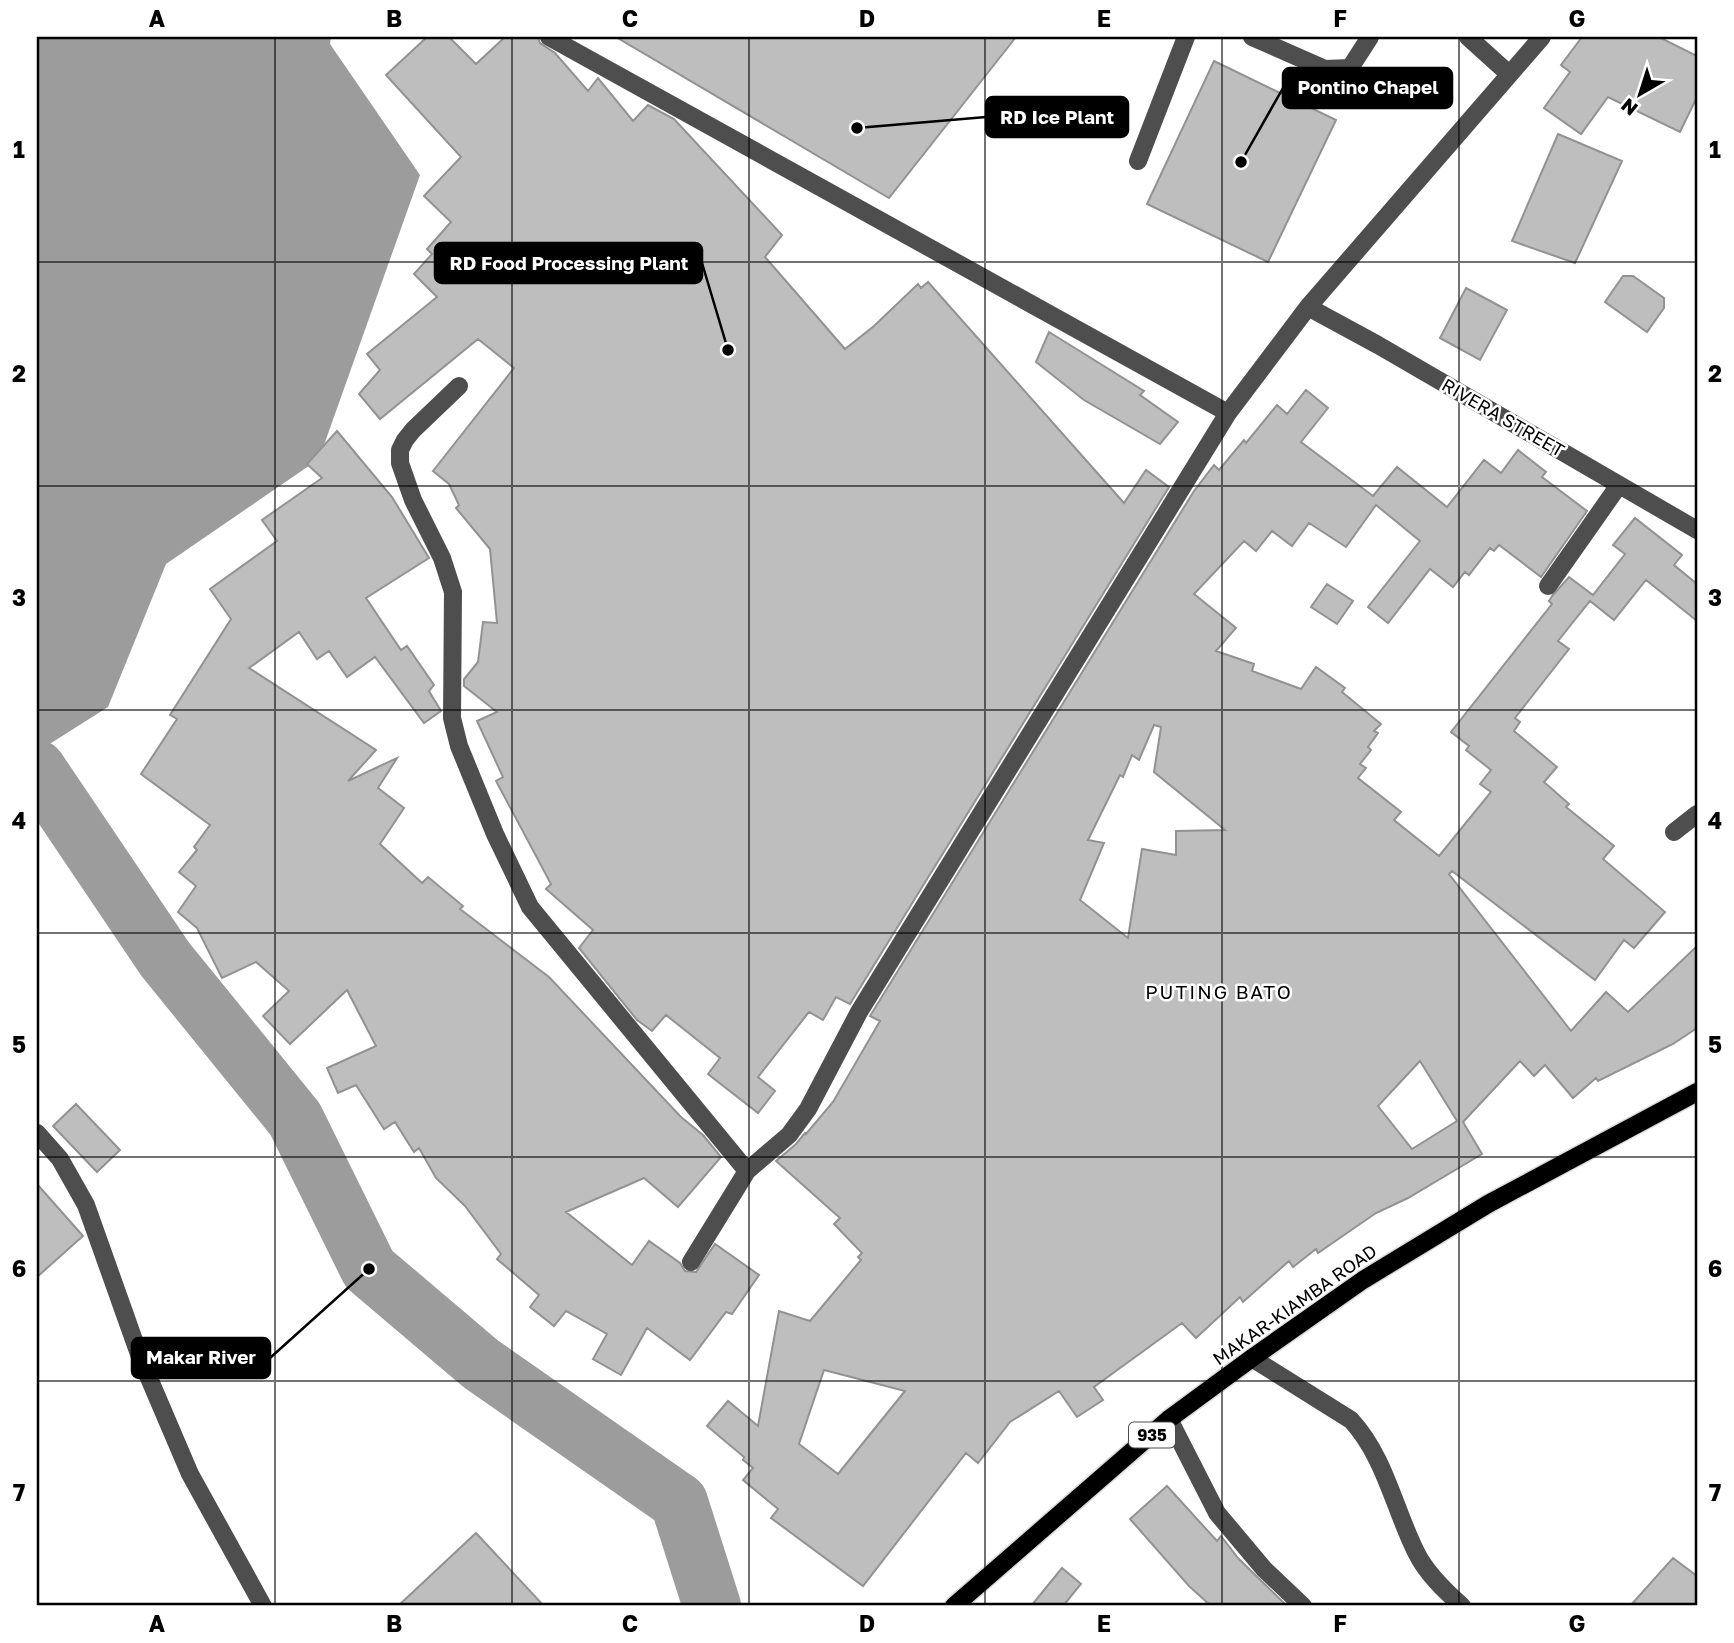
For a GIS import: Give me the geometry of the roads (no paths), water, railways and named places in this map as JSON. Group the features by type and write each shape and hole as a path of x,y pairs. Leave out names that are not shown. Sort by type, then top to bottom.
{"main road":[{"name":"MAKAR-KIAMBA ROAD","path":"954,1606 1169,1419 1363,1280 1488,1204 1697,1092"}],"street":[{"path":"549,37 1228,413"},
{"path":"1138,161 1186,37"},
{"path":"1252,37 1325,69 1350,68 1370,37"},
{"path":"1468,37 1509,74"},
{"path":"691,1262 747,1171 789,1135 808,1110 859,1012 1228,413 1308,307 1542,37"},
{"name":"RIVERA STREET","path":"1308,307 1697,530"},
{"path":"459,386 405,440 400,450 400,463 413,500 442,558 453,592 452,718 459,746 495,834 530,907 747,1171"},
{"path":"1548,586 1619,485"},
{"path":"1674,832 1697,814"},
{"path":"37,1133 60,1159 86,1205 140,1357 190,1474 263,1606"},
{"path":"1252,1357 1350,1420 1363,1433 1389,1483 1417,1554 1443,1590 1462,1606"},
{"path":"1169,1419 1217,1513 1264,1569 1303,1606"}],"waterway":[{"path":"37,769 165,959 295,1119 369,1269 481,1364 679,1502 712,1606"}],"place":[{"name":"RD Ice Plant","path":"857,128"},
{"name":"Pontino Chapel","path":"1241,162"},
{"name":"RD Food Processing Plant","path":"728,350"},
{"name":"Makar River","path":"369,1269"}],"district":[{"name":"PUTING BATO","path":"1219,992"}]}
